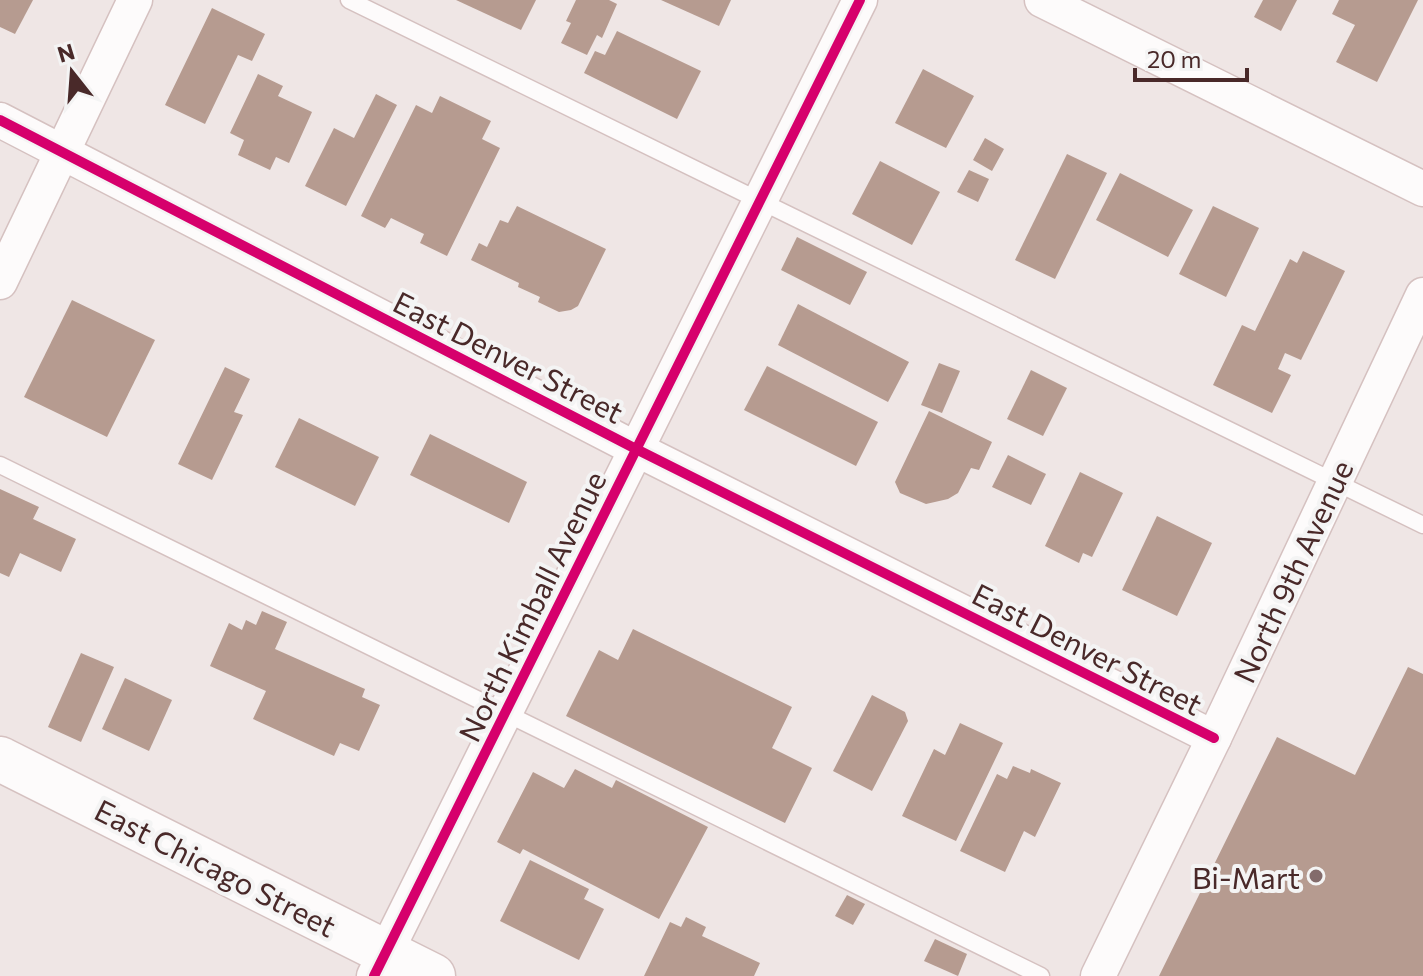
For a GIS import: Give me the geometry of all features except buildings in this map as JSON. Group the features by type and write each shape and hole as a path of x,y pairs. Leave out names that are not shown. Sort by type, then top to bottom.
{"street":[{"path":"0,282 135,0"},
{"name":"North Kimball Avenue","path":"379,964 860,0"},
{"path":"1042,0 1423,189"},
{"name":"East Denver Street","path":"0,120 636,449 1214,738"},
{"name":"North 9th Avenue","path":"1098,976 1423,295"},
{"name":"East Chicago Street","path":"0,759 379,964 433,976"}],"lane":[{"path":"349,0 1423,525"},
{"path":"0,465 1041,976"}],"cycle path":[{"path":"374,976 860,0"},
{"path":"0,120 636,449 1214,738"}],"place":[{"name":"Bi-Mart","path":"1316,876"}]}
